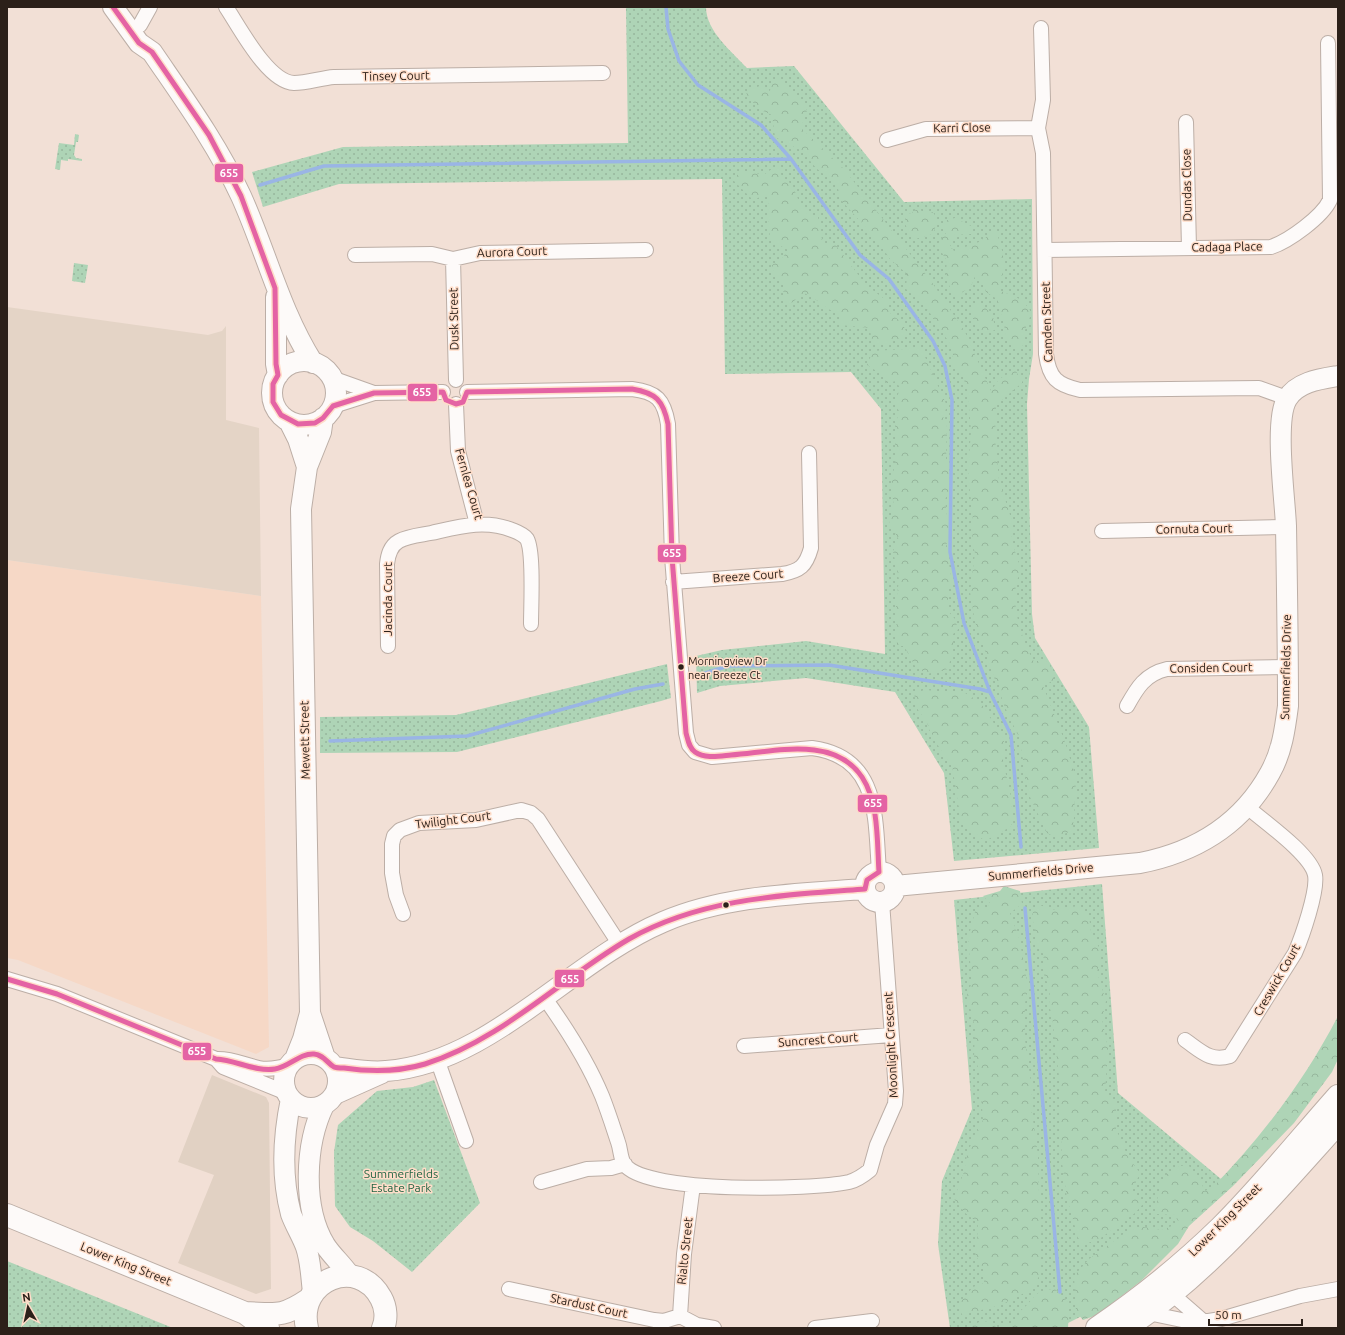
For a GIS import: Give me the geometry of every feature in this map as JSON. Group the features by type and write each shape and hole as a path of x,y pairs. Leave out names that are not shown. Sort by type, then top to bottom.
{"main road":[{"path":"113,7 139,43 152,52"},
{"path":"127,7 140,25 152,52 209,135 231,177 255,230 275,288 301,345 313,362 320,366 332,378 335,392 328,412 306,425 290,421 281,415 273,402 273,384 284,368 293,363 313,362"},
{"path":"275,288 276,364 278,375"},
{"path":"1287,398 1300,387 1308,383 1338,376"},
{"name":"Summerfields Drive","path":"895,886 1140,863 1162,859 1205,841 1223,828 1246,806 1271,772 1279,753 1284,734 1288,706 1286,527 1281,446 1283,413 1287,398"},
{"name":"Mewett Street","path":"292,1062 303,1039 310,1013 301,509 307,467 328,412"},
{"name":"Mewett Street","path":"290,421 298,439 307,467"},
{"path":"879,872 888,875 894,882 895,886 890,898 882,902 873,901 865,889 867,880 879,872"},
{"path":"289,1096 296,1103 310,1108 385,1071 416,1066 437,1059 466,1046 491,1033 620,945 662,922 709,907 735,902 865,889"},
{"name":"Mewett Street","path":"310,1013 330,1062"},
{"path":"307,1328 305,1315 310,1296 309,1260 306,1247 292,1215 285,1178 284,1146 289,1096 284,1078 292,1062 307,1054 313,1054 330,1062 385,1071"},
{"path":"330,1062 338,1080 314,1132 310,1150 310,1186 313,1218 325,1245 350,1276"},
{"name":"Lower King Street","path":"1126,1328 1146,1304 1229,1218 1338,1096"},
{"name":"Lower King Street","path":"1097,1328 1146,1304 1172,1294 1211,1260 1243,1229 1338,1123"},
{"name":"Lower King Street","path":"7,1216 245,1313"},
{"path":"245,1313 280,1314 296,1308 310,1296 320,1284 329,1279 350,1276 366,1282 378,1292 383,1302 389,1323"},
{"path":"245,1313 261,1325 268,1328"}],"street":[{"path":"140,25 150,7"},
{"name":"Tinsey Court","path":"226,7 267,69 282,80 293,83 334,77 603,73"},
{"name":"Camden Street","path":"1041,28 1043,100 1038,128 1043,153 1046,354 1050,374 1060,384 1080,390 1259,388 1287,398"},
{"name":"Cadaga Place","path":"1045,250 1271,247 1287,240 1327,206 1331,192 1328,43"},
{"name":"Dundas Close","path":"1186,122 1189,248"},
{"name":"Karri Close","path":"887,140 926,129 1038,128"},
{"name":"Aurora Court","path":"453,259 473,253 492,252 646,250"},
{"path":"355,254 432,254 453,259"},
{"name":"Dusk Street","path":"453,259 456,380"},
{"path":"332,378 374,393 443,392"},
{"path":"456,380 465,385 468,392 463,402 456,404 446,400 443,392 446,385 456,380"},
{"path":"468,392 632,389 645,390 654,394 662,403 666,412 668,424 673,582 686,733 689,745 695,752 712,757 812,748 825,750 841,756 854,765 863,777 870,793 874,810 879,872"},
{"path":"328,412 374,393"},
{"name":"Fernlea Court","path":"456,404 458,451 477,524 491,524 508,528 521,533 527,539 530,558 531,624"},
{"name":"Breeze Court","path":"673,582 782,574 793,572 802,567 807,560 810,548 809,452"},
{"name":"Jacinda Court","path":"388,646 387,564 388,555 392,548 399,541 411,537 477,524"},
{"name":"Cornuta Court","path":"1102,531 1286,527"},
{"name":"Considen Court","path":"1127,706 1139,685 1157,671 1168,669 1288,667"},
{"name":"Creswick Court","path":"1185,1040 1211,1058 1220,1059 1230,1056 1295,952 1301,937 1315,887 1315,876 1305,857 1246,806"},
{"name":"Twilight Court","path":"403,914 394,890 392,872 392,844 394,836 400,830 419,823 476,820 521,810 531,813 538,819 620,945"},
{"name":"Moonlight Crescent","path":"625,1164 632,1171 638,1174 693,1185 778,1189 850,1182 870,1170 877,1145 895,1104 896,1091 882,902"},
{"path":"7,979 57,994 216,1059 228,1059 260,1068 272,1069 292,1062"},
{"path":"541,1182 587,1169 611,1168 625,1164 602,1097 586,1061 568,1029 544,997"},
{"name":"Suncrest Court","path":"744,1046 892,1035"},
{"path":"216,1059 223,1068 289,1096"},
{"path":"437,1059 466,1141"},
{"name":"Rialto Street","path":"680,1316 684,1254 693,1185"},
{"name":"Stardust Court","path":"509,1289 654,1320 664,1320 680,1316"},
{"path":"1146,1304 1191,1323 1221,1319 1300,1296 1338,1289"},
{"path":"1172,1294 1203,1321"},
{"path":"680,1316 697,1325 714,1328"},
{"path":"815,1328 872,1321"}],"shaded area":[{"path":"7,307 208,335 222,331 226,326 226,420 259,428 261,596 7,560"},
{"path":"7,560 261,596 269,1047 256,1054 18,960 7,958"},
{"path":"212,1075 266,1097 269,1103 271,1289 256,1294 178,1263 214,1175 178,1162"}],"green space":[{"path":"626,7 706,7 707,16 715,33 727,48 747,68 794,66 904,202 1032,199 1033,354 1027,404 1032,614 1035,638 1089,727 1099,848 954,861 944,773 895,692 806,678 720,686 697,693 696,656 722,650 806,641 885,654 881,409 851,372 725,374 722,179 339,184 263,207 252,172 343,147 628,143"},
{"path":"778,80 796,96 807,110 801,128 844,169 931,281 965,332 991,391 999,379 1015,370 1023,382 996,405 995,438 999,480 1012,521 1011,535 1017,559 1022,569 1016,582 1015,594 1015,604 1019,624 1034,662 1045,659 1050,665 1054,680 1043,686 1065,742 1076,778 1072,831 1055,837 1047,833 1029,795 1019,737 1002,701 1001,687 995,680 975,622 970,592 975,553 972,543 973,521 968,472 971,431 968,393 962,373 955,369 952,360 954,350 926,307 906,289 907,274 890,259 878,241 841,200 837,185 816,168 802,151 775,137 772,115 759,109 746,94 756,85 770,91 771,83"},
{"path":"75,134 79,135 78,142 76,142 74,155 76,158 82,159 82,161 68,159 68,161 61,160 60,170 55,169 59,143 74,145"},
{"path":"773,168 780,169 782,179 792,184 798,199 808,215 818,217 820,233 824,245 834,243 866,285 887,301 889,312 902,323 908,335 889,343 877,343 871,338 870,328 841,325 838,314 804,293 789,305 784,303 783,281 774,275 772,265 781,260 788,250 770,240 768,213 770,198 765,195 753,200 733,180 740,172 765,174"},
{"path":"919,209 923,212 933,212 936,218 936,223 933,234 915,239 907,228 905,214 912,213 914,210"},
{"path":"955,218 971,226 971,234 954,235 950,245 954,251 979,242 996,231 1004,260 999,290 1022,300 1030,310 1030,317 1025,330 1024,344 1017,351 1005,336 997,299 986,292 983,282 976,274 971,286 956,297 947,280 947,261 937,245 946,233 944,221"},
{"path":"74,263 88,265 85,283 72,281"},
{"path":"981,303 993,316 995,330 985,333 979,328 975,321 971,306"},
{"path":"921,348 947,406 943,417 947,422 946,460 951,484 945,500 949,531 946,547 952,581 948,592 948,611 955,619 958,630 953,634 953,649 948,669 927,674 915,666 904,646 897,646 896,603 899,580 893,551 899,540 889,522 894,506 891,488 895,462 895,425 899,413 896,401 900,388 896,381 887,383 881,374 867,365 873,351"},
{"path":"667,664 671,698 661,701 457,752 320,753 320,717 456,715"},
{"path":"924,690 965,693 980,702 1004,739 1003,761 1011,797 1012,826 985,841 961,822 952,765 940,749 929,729 927,722 918,710 914,694"},
{"path":"1102,884 1118,1093 1221,1179 1166,1255 1080,1317 1058,1328 950,1328 938,1244 942,1181 972,1109 954,900"},
{"path":"1004,886 1020,891 1022,904 1010,913 1019,938 1028,986 1025,1003 1025,1040 1038,1156 1041,1271 1034,1288 1001,1305 962,1315 959,1304 973,1287 984,1283 984,1270 975,1254 978,1223 964,1212 954,1199 964,1172 967,1155 974,1136 983,1120 979,1069 974,1058 975,1027 967,995 972,982 968,939 976,908 988,907 990,903 983,896 1000,891"},
{"path":"1037,903 1050,910 1079,906 1089,916 1091,932 1102,953 1097,972 1106,1001 1102,1019 1108,1048 1105,1092 1116,1103 1116,1129 1128,1157 1140,1173 1132,1191 1143,1204 1135,1213 1098,1240 1080,1245 1067,1198 1062,1163 1059,1077 1052,1015 1049,1006 1050,990 1043,972 1045,965 1042,949 1037,945 1032,915"},
{"path":"1338,1016 1338,1059 1332,1072 1294,1123 1233,1186 1189,1226 1178,1244 1141,1281 1097,1315 1083,1320 1076,1312 1074,1276 1089,1259 1129,1230 1144,1227 1162,1230 1179,1223 1175,1215 1157,1214 1160,1189 1162,1182 1167,1175 1179,1166 1188,1165 1201,1180 1204,1191 1211,1189 1247,1149 1281,1107 1311,1063"},
{"name":"Summerfields Estate Park","path":"434,1080 480,1203 412,1272 373,1241 350,1227 335,1206 334,1152 338,1125 377,1091 413,1087"},
{"path":"7,1261 173,1328 7,1328"},
{"path":"1055,1289 1067,1301 1069,1310 1068,1328 997,1328 1019,1320 1019,1312 1034,1296 1042,1291"},
{"path":"990,1321 997,1328 969,1328 979,1322"}],"waterway":[{"path":"666,7 668,29 679,61 698,85 761,125 791,159 860,255 889,279 933,341 945,366 952,400 950,552 964,623 990,692 1011,735 1021,847"},
{"path":"260,185 324,166 791,159"},
{"path":"702,674 728,666 829,665 980,689 990,692"},
{"path":"330,741 467,736 635,689 663,684"},
{"path":"1025,908 1060,1292"}],"transit line":[{"name":"655","path":"7,979 57,994 216,1059 231,1061 260,1069 280,1068 309,1054 320,1056 336,1068 374,1071 405,1069 425,1064 480,1040 530,1008 604,955 629,939 657,925 685,915 744,901 865,889 867,880 879,872 876,823 872,799 868,787 862,777 850,764 836,755 802,749 722,756 703,756 695,752 690,746 686,733 672,557 668,424 661,403 647,393 632,389 467,392 463,402 456,404 446,400 443,392 374,393 333,406 323,418 315,423 298,424 281,415 273,402 273,384 278,375 276,364 275,288 241,196 209,135 152,52 139,43 113,7"}],"place":[{"name":"Morningview Dr near Breeze Ct","path":"681,667"}]}
